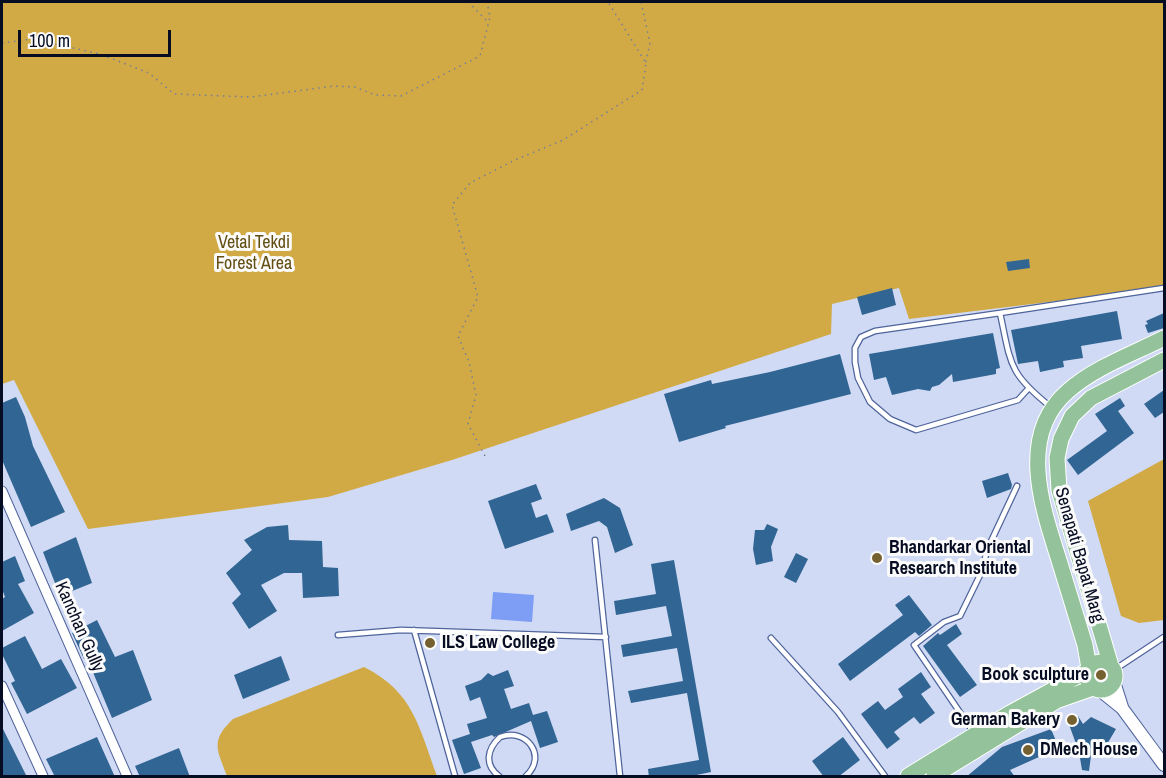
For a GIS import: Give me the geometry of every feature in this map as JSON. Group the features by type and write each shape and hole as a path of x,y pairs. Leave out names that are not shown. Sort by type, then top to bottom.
{"main road":[{"name":"Senapati Bapat Marg","path":"1088,669 1084,645 1040,494 1037,456 1041,433 1053,409 1080,382 1164,338"},
{"name":"Senapati Bapat Marg","path":"1113,673 1061,498 1057,475 1061,439 1072,416 1091,398 1164,360"},
{"path":"908,777 937,772 1056,701 1097,689 1109,688 1113,673 1101,662 1088,669 976,735 937,772"},
{"path":"1088,669 1087,679 1097,689"}],"street":[{"name":"Kanchan Gully","path":"2,491 127,777"},
{"path":"1113,673 1122,708"},
{"path":"2,686 43,777"},
{"path":"1097,689 1122,708 1164,765"}],"lane":[{"path":"1028,389 1018,400 916,430 890,419 870,402 858,378 855,348 861,337 875,331 1164,288"},
{"path":"1000,313 1012,368 1028,389 1053,409"},
{"path":"976,735 914,645 944,622 960,616 982,571 987,550 1017,486"},
{"path":"595,540 620,777"},
{"path":"338,635 414,630 606,637"},
{"path":"414,630 455,777"},
{"path":"1113,673 1164,637"},
{"path":"771,639 838,712 885,777"},
{"path":"498,777 490,766 490,750 500,737 515,734 523,737 534,749 534,765 526,777"}],"path":[{"path":"468,2 489,23"},
{"path":"2,43 32,39 100,54 149,73 174,94 251,97 334,86 355,87 375,95 401,96 480,56 489,23 487,2"},
{"path":"608,2 646,63"},
{"path":"485,456 468,424 476,395 469,362 458,336 478,297 452,205 470,183 515,159 563,141 642,90 650,43 641,2"}],"green space":[{"name":"Vetal Tekdi Forest Area","path":"2,2 1164,2 1164,288 909,319 899,288 832,304 831,334 452,460 328,497 88,529 14,380 2,384"},
{"path":"1164,459 1164,620 1139,623 1121,616 1088,501"},
{"path":"364,667 381,677 404,700 419,727 437,776 227,776 218,752 218,740 233,719"}],"water":[{"path":"493,592 534,595 532,622 491,619"}],"building":[{"path":"1029,259 1030,268 1008,271 1006,262"},
{"path":"892,288 896,305 862,315 857,297"},
{"path":"1117,311 1122,339 1081,346 1083,358 1063,361 1064,367 1040,372 1038,361 1018,364 1011,330"},
{"path":"1164,313 1164,328 1148,333 1146,321"},
{"path":"993,333 1000,368 996,369 996,374 953,382 952,374 939,385 932,387 930,391 918,389 892,395 886,377 874,380 869,354"},
{"path":"840,354 851,394 725,426 726,428 679,442 664,394 711,380 712,384"},
{"path":"1164,390 1164,412 1155,418 1144,404"},
{"path":"16,397 25,417 33,446 65,512 31,527 2,460 2,403"},
{"path":"1120,398 1125,406 1118,411 1134,433 1078,475 1067,460 1107,431 1095,414"},
{"path":"1008,473 1011,489 987,498 982,481"},
{"path":"536,484 542,499 531,503 536,518 547,514 554,532 505,549 488,501"},
{"path":"604,498 620,508 633,545 615,553 607,527 599,521 571,531 566,514"},
{"path":"767,524 778,529 771,547 773,561 756,565 753,549 755,530 764,530"},
{"path":"288,525 289,540 322,541 323,567 338,568 339,596 303,598 302,573 284,573 261,585 277,611 249,629 232,603 241,594 226,573 252,550 244,540 267,527"},
{"path":"76,537 92,583 60,596 43,552"},
{"path":"796,553 808,559 796,583 784,577"},
{"path":"15,556 25,581 18,584 34,613 2,631 2,599 5,597 2,589 2,562"},
{"path":"674,560 711,772 687,777 649,777 648,769 699,760 687,693 631,703 628,691 683,681 677,648 623,657 621,645 672,636 666,606 616,615 614,601 656,594 651,564"},
{"path":"909,595 932,625 919,636 915,632 850,681 838,664 903,615 895,605"},
{"path":"97,620 115,657 133,650 152,700 112,718 87,658 84,659 72,633"},
{"path":"956,624 962,634 947,645 977,685 960,697 923,646 938,633 940,635"},
{"path":"25,636 42,669 61,659 77,688 27,714 11,683 15,681 2,654 2,648"},
{"path":"281,656 290,680 243,699 234,675"},
{"path":"508,670 514,686 504,689 511,709 529,703 533,715 547,711 558,742 540,748 531,721 494,737 492,735 471,742 481,768 464,774 452,740 470,734 467,724 487,718 480,697 470,701 465,686 481,680 488,673 493,676"},
{"path":"921,672 931,687 921,694 935,713 920,724 914,717 894,732 900,739 887,749 861,714 878,701 885,710 903,697 898,689"},
{"path":"1078,716 1083,724 1091,717 1116,729 1103,751 1092,748 1089,771 1082,770 1079,752 1067,719"},
{"path":"2,727 27,777 2,777"},
{"path":"1051,729 1059,748 1010,770 1015,777 966,777 1002,747"},
{"path":"97,737 115,777 55,777 46,759"},
{"path":"843,737 860,760 838,777 824,777 812,761"},
{"path":"179,748 190,777 140,777 135,766"}],"place":[{"name":"Bhandarkar Oriental Research Institute","path":"877,558"},
{"name":"ILS Law College","path":"430,643"},
{"name":"Book sculpture","path":"1101,675"},
{"name":"German Bakery","path":"1072,720"},
{"name":"DMech House","path":"1028,750"}]}
